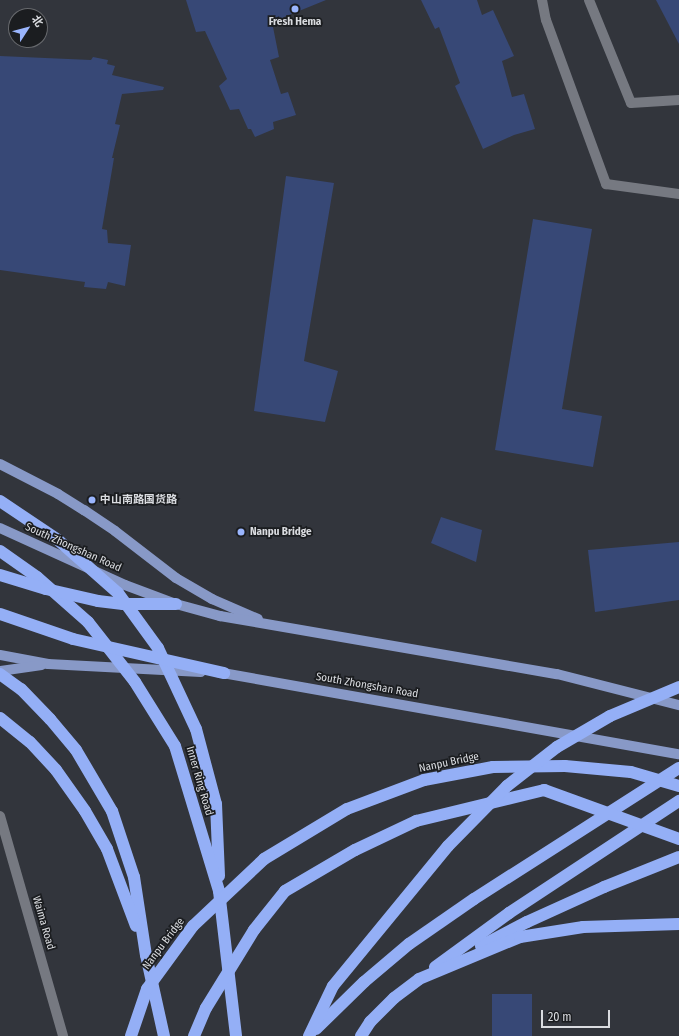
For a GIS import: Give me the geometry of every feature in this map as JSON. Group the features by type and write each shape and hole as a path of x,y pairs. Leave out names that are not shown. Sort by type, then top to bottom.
{"highway":[{"path":"0,501 58,540 118,593 158,648 196,729 216,804 219,891"},
{"name":"Inner Ring Road","path":"0,551 38,577 88,622 135,682 175,746 219,891 236,1036"},
{"path":"0,575 34,586 98,600 123,604 176,604"},
{"path":"0,614 73,639 224,673"},
{"name":"Nanpu Bridge","path":"0,672 21,689 50,719 76,750 112,810 134,877 146,955 164,1036"},
{"path":"309,1036 333,986 448,846 507,786 557,747 610,716 679,687"},
{"path":"0,718 30,742 51,764 85,811 107,848 146,955"},
{"name":"Nanpu Bridge","path":"131,1036 147,989 193,926 264,859 347,809 424,780 493,767 565,766 624,772 679,786"},
{"path":"309,1036 364,982 409,944 474,899 679,768"},
{"path":"194,1036 206,1008 254,930 285,891 355,850 416,821 544,790 679,839"},
{"path":"361,1036 370,1022 394,998 419,979 509,913 679,802"},
{"path":"419,979 526,922 604,887 679,857"},
{"path":"419,979 520,937 583,927 679,924"}],"main road":[{"name":"South Zhongshan Road","path":"0,464 47,487 84,510 115,531 176,578 212,599 275,627"},
{"name":"South Zhongshan Road","path":"0,528 125,585 176,604 220,616 275,627 557,674 679,705"},
{"name":"South Zhongshan Road","path":"0,655 48,664 224,673 679,754"},
{"name":"South Zhongshan Road","path":"0,672 48,664"}],"street":[{"path":"542,0 546,20 606,184 679,194"},
{"path":"589,0 631,103 679,100"},
{"name":"Waima Road","path":"0,816 63,1036"}],"building":[{"path":"186,0 326,0 272,22 279,57 270,60 281,94 288,92 296,115 273,122 274,129 255,137 251,129 248,129 239,109 230,110 219,86 227,79 205,31 196,32"},
{"path":"421,0 477,0 482,15 493,10 514,56 502,61 512,97 524,94 535,129 514,135 483,149 455,86 460,83 439,27 435,29"},
{"path":"656,0 679,0 679,44"},
{"path":"0,56 91,60 93,57 108,60 107,64 115,66 112,75 164,87 163,90 122,94 115,124 120,125 112,158 114,158 102,229 107,230 108,243 131,245 125,286 108,282 106,289 84,287 85,282 0,270"},
{"path":"286,176 334,183 304,361 338,371 325,422 254,411"},
{"path":"533,219 592,229 562,409 602,416 593,467 495,450"},
{"path":"441,517 482,530 476,562 431,543"},
{"path":"679,542 679,600 595,612 588,550"},
{"path":"492,994 532,994 532,1036 492,1036"}],"place":[{"name":"Fresh Hema","path":"295,9"},
{"name":"中山南路国货路","path":"92,500"},
{"name":"Nanpu Bridge","path":"241,532"}]}
